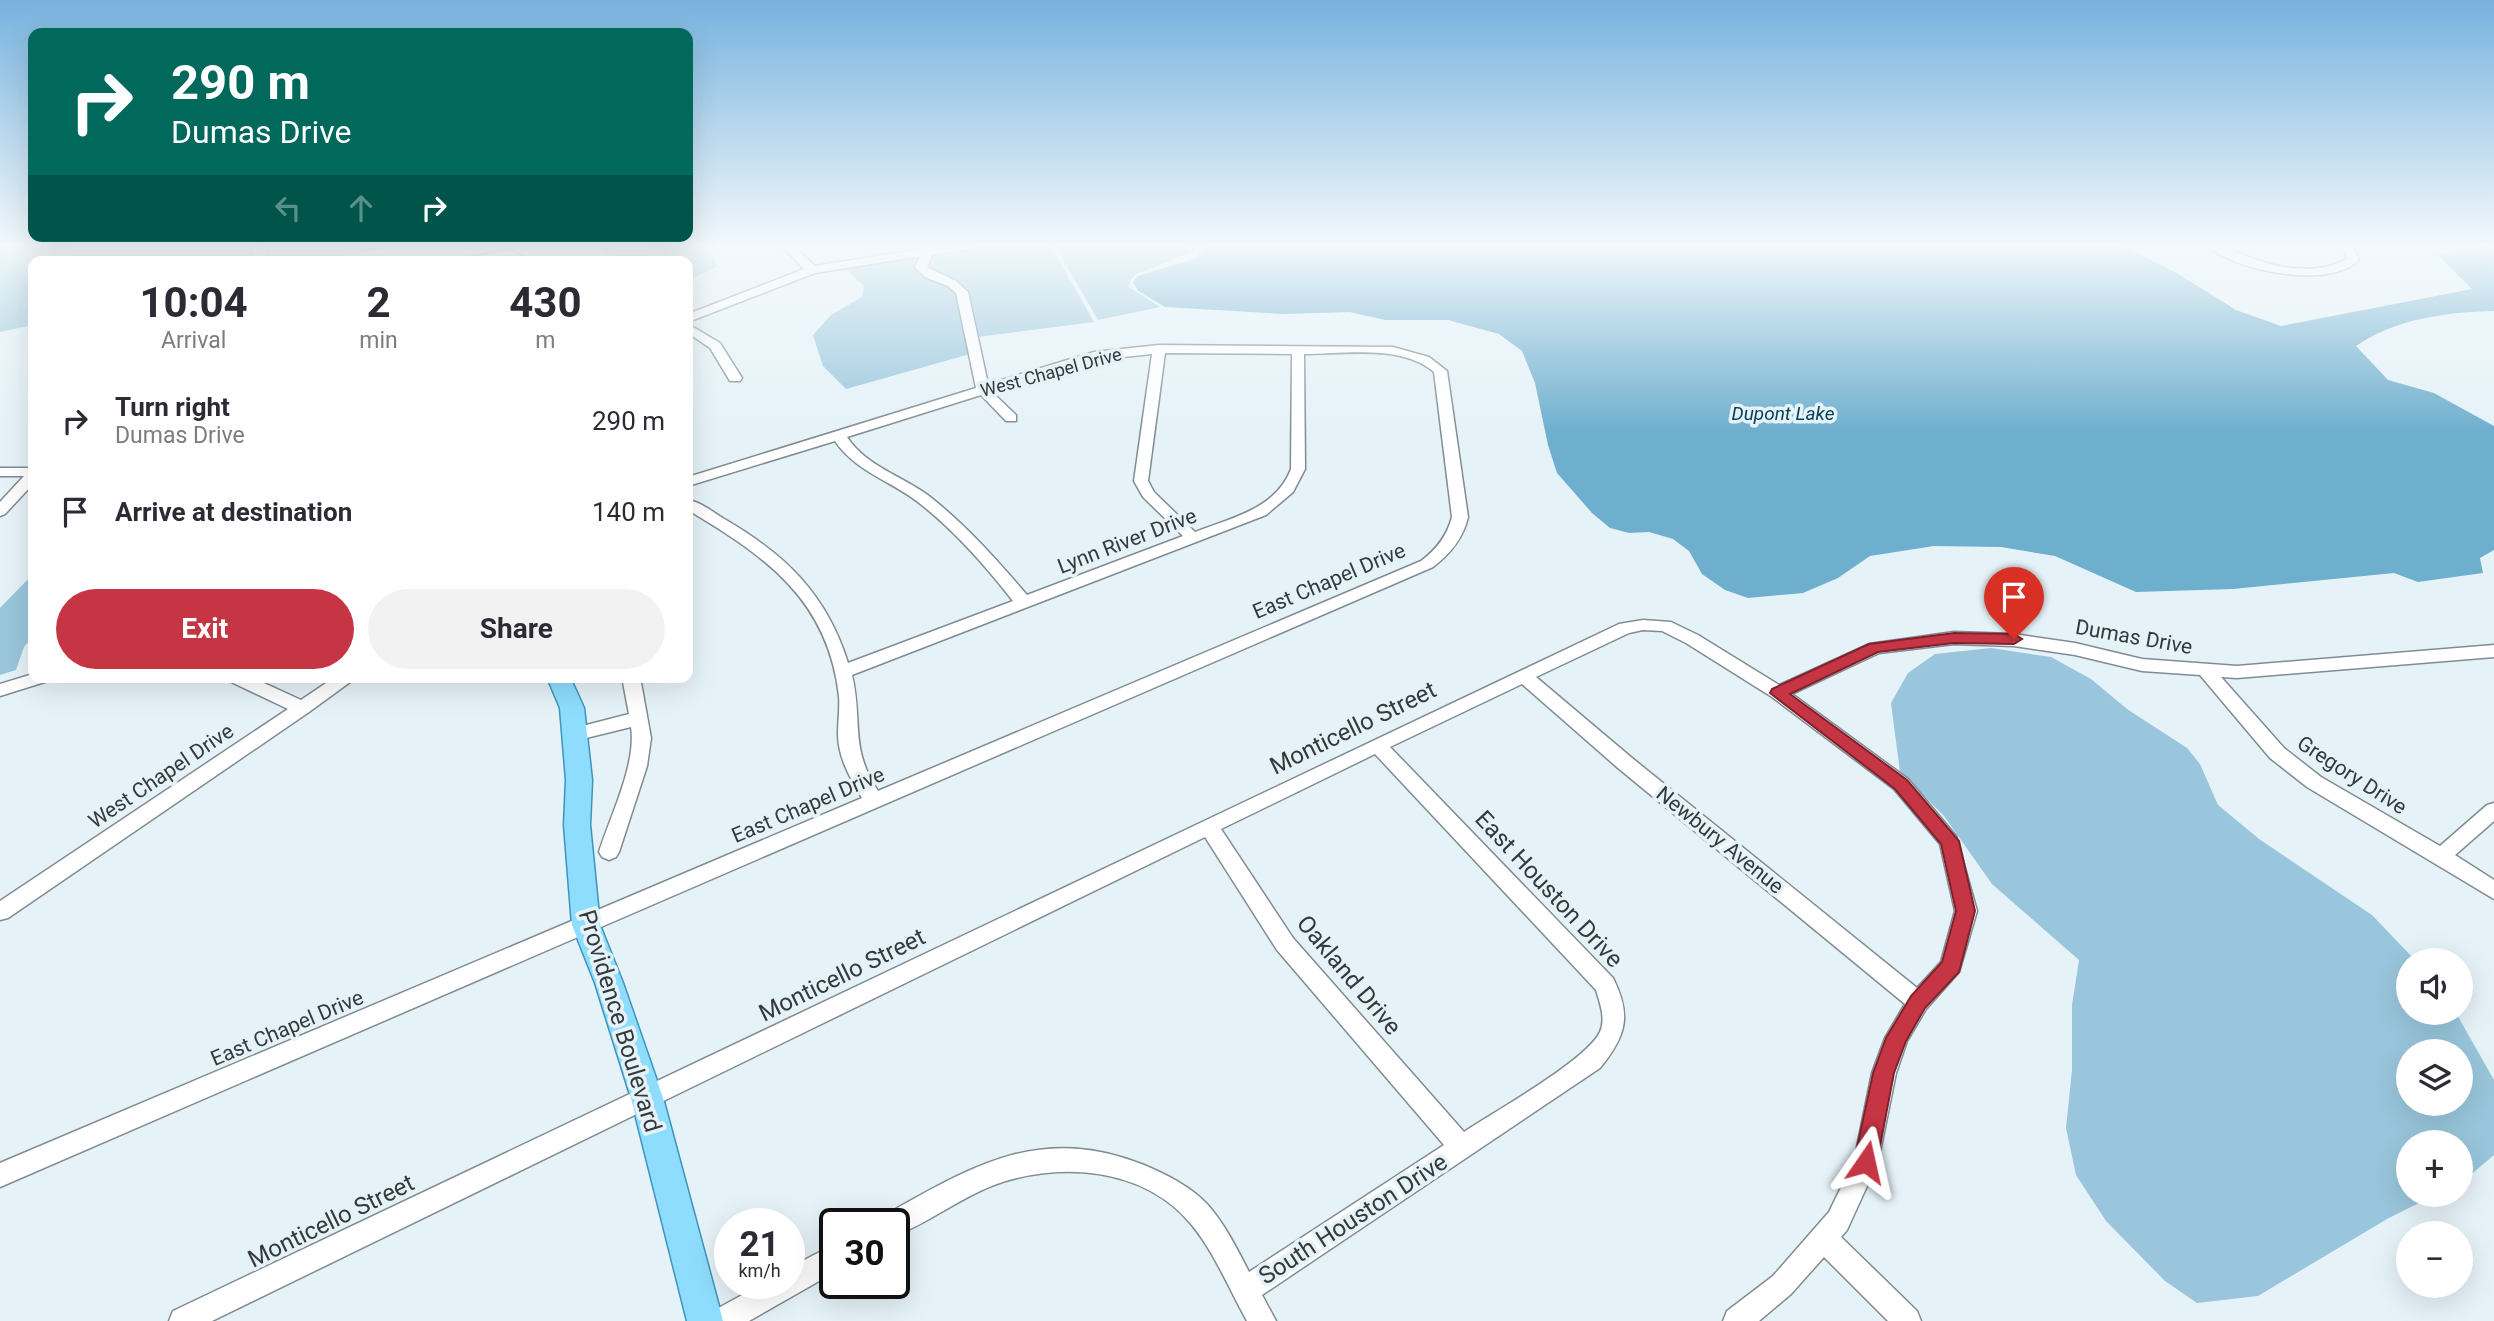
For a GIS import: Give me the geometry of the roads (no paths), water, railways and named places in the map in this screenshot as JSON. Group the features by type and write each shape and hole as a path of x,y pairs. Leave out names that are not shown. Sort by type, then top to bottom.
{"main road":[{"name":"Providence Boulevard","path":"561,683 572,708 575,735 579,780 577,825 580,885 586,925 609,983 647,1098 705,1321"}],"street":[{"path":"693,316 715,308"},
{"path":"965,308 983,390 1011,418"},
{"path":"693,331 715,346 735,378"},
{"path":"1159,349 1141,481 1148,494 1193,538"},
{"name":"West Chapel Drive","path":"693,480 1094,356 1159,349 1393,351 1426,360"},
{"name":"Lynn River Drive","path":"842,672 1261,512 1283,496 1294,481 1298,469 1298,350"},
{"name":"East Chapel Drive","path":"0,1175 1427,564 1443,552 1458,530 1461,517 1443,380 1440,371 1426,360"},
{"path":"838,435 858,457 920,498 961,532 1024,603"},
{"path":"0,472 28,474"},
{"path":"0,512 28,480"},
{"path":"693,507 746,538 773,558 810,598 831,636 842,672 848,697 847,737 856,773 874,801"},
{"name":"Monticello Street","path":"183,1321 1377,745 1625,628 1643,625 1665,626 1692,639 1778,693 1901,784 1949,841 1966,911 1951,966 1918,1002 1897,1038 1884,1073 1866,1162 1838,1221 1782,1285 1737,1321"},
{"name":"Dumas Drive","path":"1778,693 1875,648 1954,638 2014,639 2075,649 2142,665 2207,672 2489,655"},
{"name":"Gregory Drive","path":"2207,672 2277,753 2314,782 2441,856 2494,891"},
{"name":"Newbury Avenue","path":"1524,676 1625,763 1918,1002"},
{"path":"0,690 28,681"},
{"path":"248,683 303,708"},
{"name":"West Chapel Drive","path":"0,912 339,683"},
{"path":"609,852 638,766 642,738 632,683"},
{"path":"575,735 639,718"},
{"name":"East Houston Drive","path":"1377,745 1605,985 1616,1012 1609,1042 1591,1061 1462,1147"},
{"path":"2441,856 2494,810"},
{"name":"Oakland Drive","path":"1209,827 1285,944 1462,1147"},
{"name":"South Houston Drive","path":"1244,1291 1462,1147"},
{"path":"910,1215 971,1180 1026,1161 1087,1159 1124,1166 1176,1193 1202,1218 1262,1321"},
{"path":"1824,1238 1907,1321"},
{"path":"723,1321 819,1266"}],"water":[{"name":"Dupont Lake","path":"1176,308 2232,308 2281,326 2376,308 2494,308 2494,311 2440,315 2404,323 2356,346 2388,380 2434,393 2494,426 2494,550 2480,558 2483,573 2418,582 2394,573 2233,589 2136,592 2055,556 2001,547 1934,546 1870,556 1838,578 1803,593 1748,598 1725,590 1702,574 1689,551 1673,539 1649,532 1629,533 1610,528 1592,513 1557,473 1535,383 1522,351 1499,334 1448,320 1385,320 1350,312 1285,314"}]}
